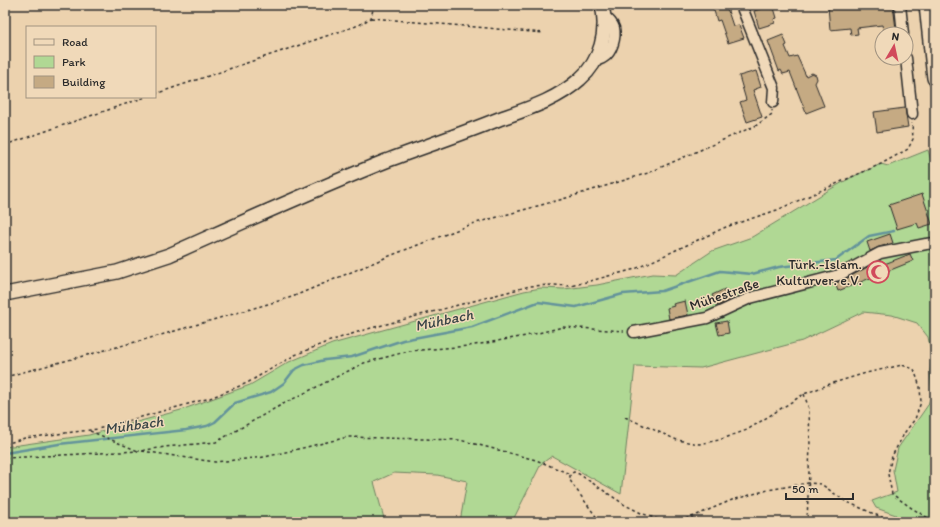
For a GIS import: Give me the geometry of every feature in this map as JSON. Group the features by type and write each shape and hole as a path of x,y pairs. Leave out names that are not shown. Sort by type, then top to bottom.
{"highway":[{"path":"927,5 935,78"}],"main road":[{"path":"5,294 117,272 169,255 386,161 541,103 575,83 586,73 595,61 600,50 603,37 603,10"}],"street":[{"path":"741,5 774,88 773,102"},
{"path":"900,5 902,26"},
{"path":"907,66 912,114"},
{"name":"Mühestraße","path":"634,332 707,318 750,298 839,275 880,253 926,244 935,244"}],"path":[{"path":"371,18 374,5"},
{"path":"156,94 359,25 371,18 544,33"},
{"path":"5,145 143,98"},
{"path":"5,377 154,337 292,297 387,257 472,224 563,199 648,173 757,125 772,114 773,102"},
{"path":"5,444 25,438 98,429 210,398 247,383 295,354 364,330 530,286 571,286 635,269 726,227 777,210 881,164 908,149 913,139 912,114"},
{"path":"5,458 139,451 216,442 280,405 364,363 409,351 469,346 526,336 563,327 634,332"},
{"path":"625,417 677,440 699,444 718,440 747,430 804,394 830,384 902,365 914,369 920,387 921,402 915,419 905,432 892,456 888,474 892,494 935,522"},
{"path":"804,394 809,409 810,445 807,522"},
{"path":"88,430 139,451 215,462 265,457 348,437 460,440 536,460 570,474 574,472 625,505 640,513 665,522"},
{"path":"570,474 572,485 600,522"},
{"path":"674,522 692,518 732,500 768,490 808,483 821,484 845,501 890,521 896,522"}],"green space":[{"path":"928,150 935,174 935,522 893,522 896,515 876,508 872,501 897,492 893,470 898,448 928,405 932,392 930,371 932,356 928,337 917,323 892,315 863,312 802,341 701,368 635,366 621,494 552,456 541,464 512,522 460,522 467,481 437,475 394,473 374,482 385,522 5,522 5,447 89,435 181,410 250,385 289,362 332,344 524,291 541,288 564,289 597,285 652,274 676,275 712,251 752,237 852,177 881,164 888,166"}],"building":[{"path":"726,5 733,26 739,25 744,38 728,43 720,20 717,21 713,7"},
{"path":"893,5 896,26 882,25 857,28 858,34 851,35 850,28 830,30 828,6"},
{"path":"770,6 771,9 774,8 777,18 774,19 775,23 759,28 754,11"},
{"path":"783,35 787,45 785,46 790,58 797,56 806,76 812,73 816,75 817,79 815,83 824,106 806,113 790,72 783,74 781,70 779,71 768,41"},
{"path":"756,71 761,87 753,90 762,117 747,122 740,102 746,100 739,76"},
{"path":"905,108 908,127 877,132 874,112"},
{"path":"922,194 932,224 919,228 917,223 897,229 889,205"},
{"path":"890,234 893,243 870,251 867,242"},
{"path":"910,254 913,261 838,291 835,283 842,281 880,260 882,265"},
{"path":"725,289 730,300 717,306 712,295"},
{"path":"685,301 688,315 669,319 667,308 674,306 673,304"},
{"path":"727,321 729,333 719,335 716,323"}],"waterway":[{"name":"Mühbach","path":"5,453 59,444 186,430 207,426 215,422 235,403 271,392 284,383 294,370 304,365 325,360 352,357 403,340 472,327 538,302 576,307 623,294 662,291 720,271 752,274 779,267 836,260 869,236 894,231"}],"place":[{"name":"Türk.-Islam. Kulturver. e.V.","path":"878,272"}]}
